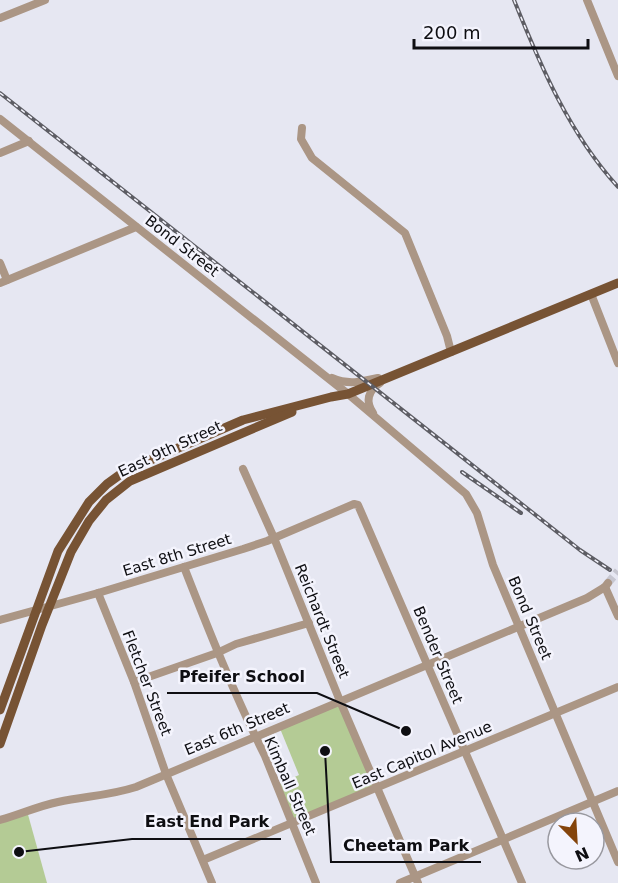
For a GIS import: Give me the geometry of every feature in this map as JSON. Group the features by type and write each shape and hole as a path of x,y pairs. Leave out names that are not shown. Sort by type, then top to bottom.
{"main road":[{"name":"East 9th Street","path":"0,710 58,551 89,502 107,484 125,471 243,420 348,394 618,283"},
{"name":"East 9th Street","path":"0,744 49,606 71,552 89,521 106,500 130,481 331,397"}],"street":[{"path":"0,18 45,0"},
{"path":"586,0 618,76"},
{"name":"Bond Street","path":"0,119 375,416 456,485 472,504 482,525 493,565 618,862"},
{"path":"302,128 302,139 312,158 405,233 447,336 451,352"},
{"path":"0,153 28,141"},
{"path":"0,263 3,281 136,227"},
{"path":"591,294 618,363"},
{"path":"316,369 346,383 358,383 397,374"},
{"path":"375,416 369,404 369,393 376,386 397,374"},
{"name":"Reichardt Street","path":"243,469 274,538 416,880"},
{"name":"East 8th Street","path":"0,620 98,593 274,538 357,504"},
{"name":"Bender Street","path":"357,504 360,506 522,883"},
{"name":"Kimball Street","path":"184,567 217,653 254,737 265,756 316,883"},
{"name":"East 6th Street","path":"0,820 53,803 121,792 587,598 606,585 618,616"},
{"name":"Fletcher Street","path":"98,593 134,682 166,774 212,883"},
{"path":"134,682 217,653 236,644 309,623"},
{"name":"East Capitol Avenue","path":"202,860 618,687"},
{"path":"400,883 416,880 618,791"}],"green space":[{"path":"340,701 377,789 292,823 277,785 299,775 279,726"},
{"path":"27,811 47,883 0,883 0,820"}],"tunnel":[{"path":"608,583 618,571"}],"railway":[{"path":"514,0 546,74 571,122 618,187"},
{"path":"0,93 580,550 610,570"},
{"path":"462,472 521,513"}],"place":[{"name":"Pfeifer School","path":"406,731"},
{"name":"Cheetam Park","path":"325,751"},
{"name":"East End Park","path":"19,852"}]}
